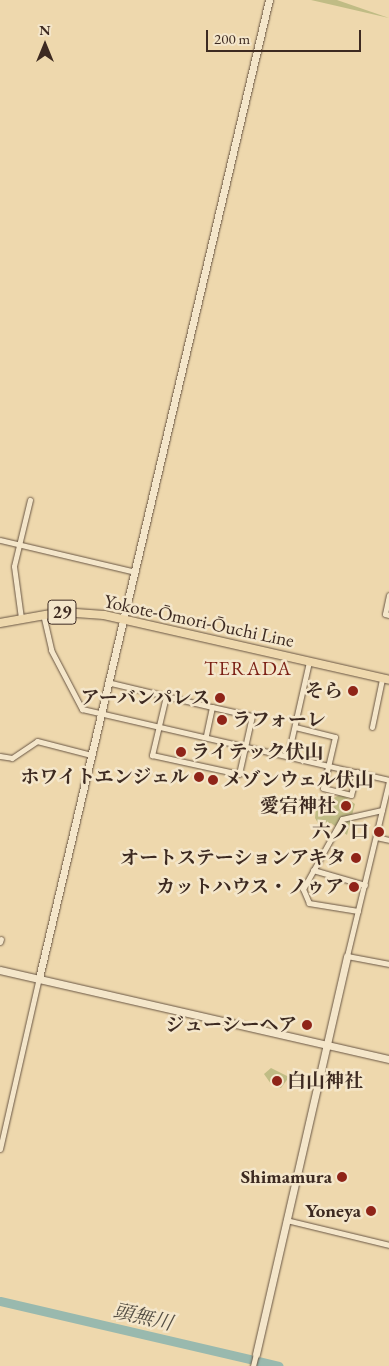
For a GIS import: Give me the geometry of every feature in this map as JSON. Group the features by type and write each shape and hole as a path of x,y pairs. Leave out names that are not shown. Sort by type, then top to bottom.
{"main road":[{"name":"Yokote-Ōmori-Ōuchi Line","path":"0,623 43,614 74,612 125,619 386,680"}],"street":[{"path":"0,1149 91,756 111,683 135,572 269,0"},
{"path":"21,618 13,578 30,500"},
{"path":"0,540 135,572"},
{"path":"389,595 385,614 389,615"},
{"path":"43,614 48,641 66,683 82,709 104,712 389,780 326,1044 253,1366"},
{"path":"288,755 309,662"},
{"path":"372,727 386,680"},
{"path":"111,683 252,716 239,774 152,755 166,696"},
{"path":"206,736 212,707"},
{"path":"295,727 335,737 323,788 351,795 357,772"},
{"path":"0,756 12,758 37,741 91,756"},
{"path":"358,911 305,900 303,889 342,819 382,810"},
{"path":"376,837 389,840"},
{"path":"313,870 365,885"},
{"path":"347,956 389,964"},
{"path":"0,970 389,1059"},
{"path":"286,1220 389,1245"}],"shaded area":[{"path":"311,0 337,0 389,18"},
{"path":"341,794 355,804 347,835 331,823 319,825 315,818 316,808"},
{"path":"271,1068 289,1077 281,1088 271,1084 264,1074"}],"waterway":[{"name":"頭無川","path":"0,1301 279,1366"}],"place":[{"name":"そら","path":"353,691"},
{"name":"アーバンパレス","path":"220,698"},
{"name":"ラフォーレ","path":"222,720"},
{"name":"ライテック伏山","path":"181,752"},
{"name":"ホワイトエンジェル","path":"199,777"},
{"name":"メゾンウェル伏山","path":"213,780"},
{"name":"愛宕神社","path":"346,806"},
{"name":"六ノ口","path":"379,832"},
{"name":"オートステーションアキタ","path":"356,858"},
{"name":"カットハウス・ノゥア","path":"354,887"},
{"name":"ジューシーヘア","path":"307,1025"},
{"name":"白山神社","path":"277,1081"},
{"name":"Shimamura","path":"342,1177"},
{"name":"Yoneya","path":"371,1211"}],"district":[{"name":"TERADA","path":"248,668"}]}
